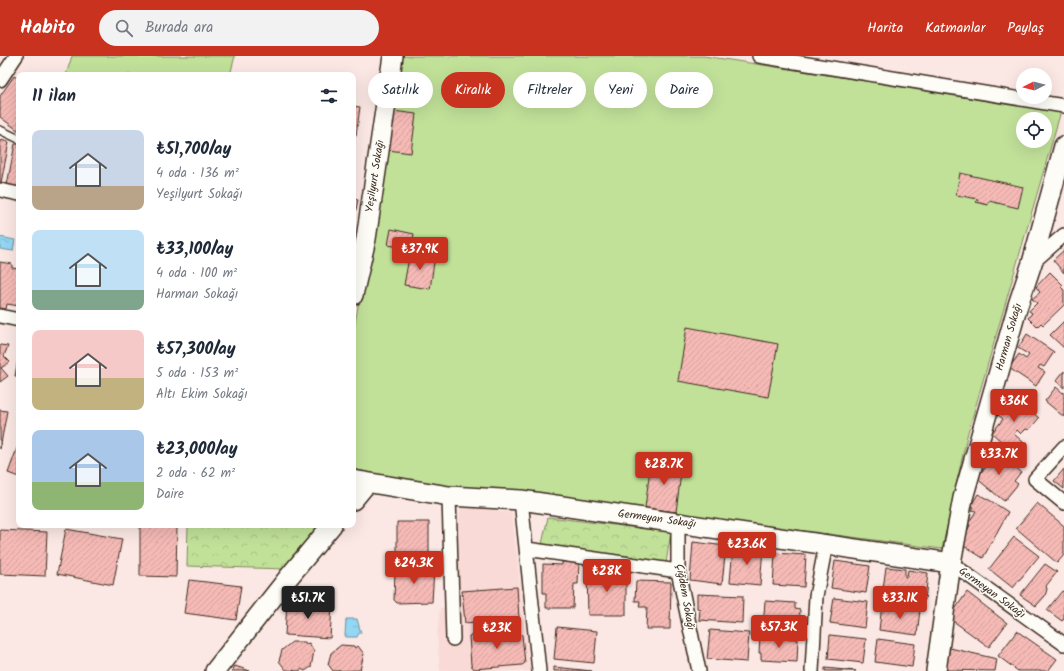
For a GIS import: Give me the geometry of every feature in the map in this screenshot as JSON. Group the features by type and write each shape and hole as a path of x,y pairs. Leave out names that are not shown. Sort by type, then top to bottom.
{"main road":[{"name":"Yeşilyurt Sokağı","path":"356,270 358,253 367,231 393,56"},
{"name":"Harman Sokağı","path":"936,671 951,563 963,498 1018,305 1032,263 1064,146"},
{"name":"Germeyan Sokağı","path":"360,482 449,496 521,500 951,563"},
{"path":"356,492 360,482"},
{"path":"215,671 330,528"}],"street":[{"path":"0,80 16,56"},
{"path":"759,56 1064,106"},
{"path":"0,190 16,193"},
{"path":"1032,263 1064,235"},
{"path":"0,316 16,319"},
{"path":"1064,447 1035,479 1064,503"},
{"path":"449,496 453,639"},
{"path":"521,500 539,671"},
{"name":"Çiğdem Sokağı","path":"678,522 678,571 698,671"},
{"path":"812,671 816,596 826,544"},
{"path":"527,549 678,571"},
{"name":"Germeyan Sokağı","path":"951,563 1064,644"}],"lane":[{"path":"0,130 16,138"}],"shaded area":[{"path":"461,506 512,513 530,671 440,671 437,634 440,608 456,606 457,533"}],"green space":[{"path":"72,56 235,56 231,72 67,72"},
{"path":"400,56 704,56 1061,111 1052,142 1052,112 1016,112 1016,148 1050,148 967,436 942,549 496,490 418,483 356,470 356,318 391,108 433,108 433,72 397,72"},
{"path":"548,517 671,532 666,563 542,544"},
{"path":"188,528 320,528 286,569 187,566"}],"water":[{"path":"0,237 15,240 13,251 0,249"},
{"path":"346,619 357,619 361,633 359,633 357,637 346,637"}],"building":[{"path":"14,76 16,77 16,129 0,117 0,96"},
{"path":"356,106 360,107 356,136"},
{"path":"393,111 416,114 411,153 388,150"},
{"path":"0,140 9,142 1,183 0,183"},
{"path":"15,144 16,144 16,186 7,185"},
{"path":"960,173 1023,187 1018,208 989,201 988,205 976,202 978,199 956,195"},
{"path":"391,229 414,234 411,249 388,245"},
{"path":"1064,250 1064,273 1053,260"},
{"path":"410,252 435,256 430,289 404,285"},
{"path":"0,262 12,264 12,268 16,269 16,306 7,304 6,309 0,308"},
{"path":"1050,272 1063,285 1061,287 1064,290 1064,305 1043,325 1041,323 1037,327 1028,318 1032,313 1029,311 1037,303 1032,299 1040,292 1036,287"},
{"path":"1064,321 1064,348 1050,335"},
{"path":"687,327 778,344 768,397 678,381"},
{"path":"1027,334 1054,352 1044,367 1040,365 1038,368 1045,372 1036,386 1009,368 1019,354 1026,359 1029,355 1018,348"},
{"path":"0,345 8,346 4,356 10,362 1,368 8,376 0,382"},
{"path":"1064,371 1064,388 1056,381"},
{"path":"1056,387 1063,393 1064,392 1064,417 1045,401"},
{"path":"1012,395 1024,405 1023,407 1025,410 1027,408 1039,418 1029,430 1026,429 1021,434 1017,430 1014,434 1023,442 1014,453 992,433 1003,419 998,415 1003,409 1002,407"},
{"path":"0,410 7,411 0,449"},
{"path":"995,450 1021,472 1014,481 1018,484 1004,501 976,478 985,468 982,465"},
{"path":"16,451 16,476 8,473"},
{"path":"651,461 682,465 676,512 645,508"},
{"path":"1064,469 1064,489 1054,481"},
{"path":"978,494 1008,512 983,558 961,544 970,525 968,524 976,511 972,510 974,507 971,506"},
{"path":"1037,503 1064,526 1064,555 1057,563 1016,528"},
{"path":"397,522 429,522 429,561 397,560"},
{"path":"140,528 177,528 176,577 140,576"},
{"path":"66,529 122,539 113,585 57,574"},
{"path":"0,530 47,532 45,576 0,574"},
{"path":"1014,537 1039,556 1013,588 989,569"},
{"path":"693,542 726,546 722,584 690,580"},
{"path":"733,547 763,549 760,585 730,582"},
{"path":"775,553 806,555 804,587 773,585"},
{"path":"835,561 870,566 866,593 831,588"},
{"path":"562,562 579,562 578,584 574,584 573,608 546,608 546,593 543,593 543,564 562,565"},
{"path":"1045,564 1057,572 1046,586 1047,589 1045,596 1036,606 1020,595"},
{"path":"431,567 434,569 432,602 397,603 394,600 395,570 398,568"},
{"path":"886,567 905,569 905,577 907,577 908,570 928,573 925,600 906,598 907,591 902,590 901,598 882,596"},
{"path":"626,570 626,615 588,615 587,571"},
{"path":"189,580 241,586 236,620 184,613"},
{"path":"636,581 671,582 670,629 646,629 647,607 639,607 640,601 635,601"},
{"path":"517,587 519,618 465,623 462,591"},
{"path":"1062,591 1064,592 1064,619 1062,621 1047,610"},
{"path":"967,592 1007,623 989,647 949,618"},
{"path":"697,594 743,596 742,623 699,620 700,609 697,608"},
{"path":"834,598 868,602 865,628 830,623"},
{"path":"287,601 332,604 330,638 285,635"},
{"path":"765,601 795,603 795,609 800,610 799,629 763,627"},
{"path":"882,605 920,610 917,635 879,630"},
{"path":"557,627 597,631 594,663 554,659"},
{"path":"710,630 749,633 747,662 707,659"},
{"path":"1017,631 1057,659 1048,671 1018,671 998,656"},
{"path":"519,632 522,635 525,663 522,665 474,669 471,665 469,636 473,634"},
{"path":"830,635 866,639 863,663 828,659"},
{"path":"760,637 798,639 797,662 761,660 761,653 759,653"},
{"path":"878,639 915,644 912,667 875,662"},
{"path":"292,642 309,643 314,651 311,667 305,671 301,669 300,671 286,670 279,661 282,650"},
{"path":"341,645 354,646 355,648 358,646 364,654 360,670 333,671 328,664 331,653"},
{"path":"950,648 997,659 995,671 945,670"},
{"path":"235,666 250,671 232,671"},
{"path":"554,667 592,671 554,671"},
{"path":"825,668 856,671 825,671"}]}
